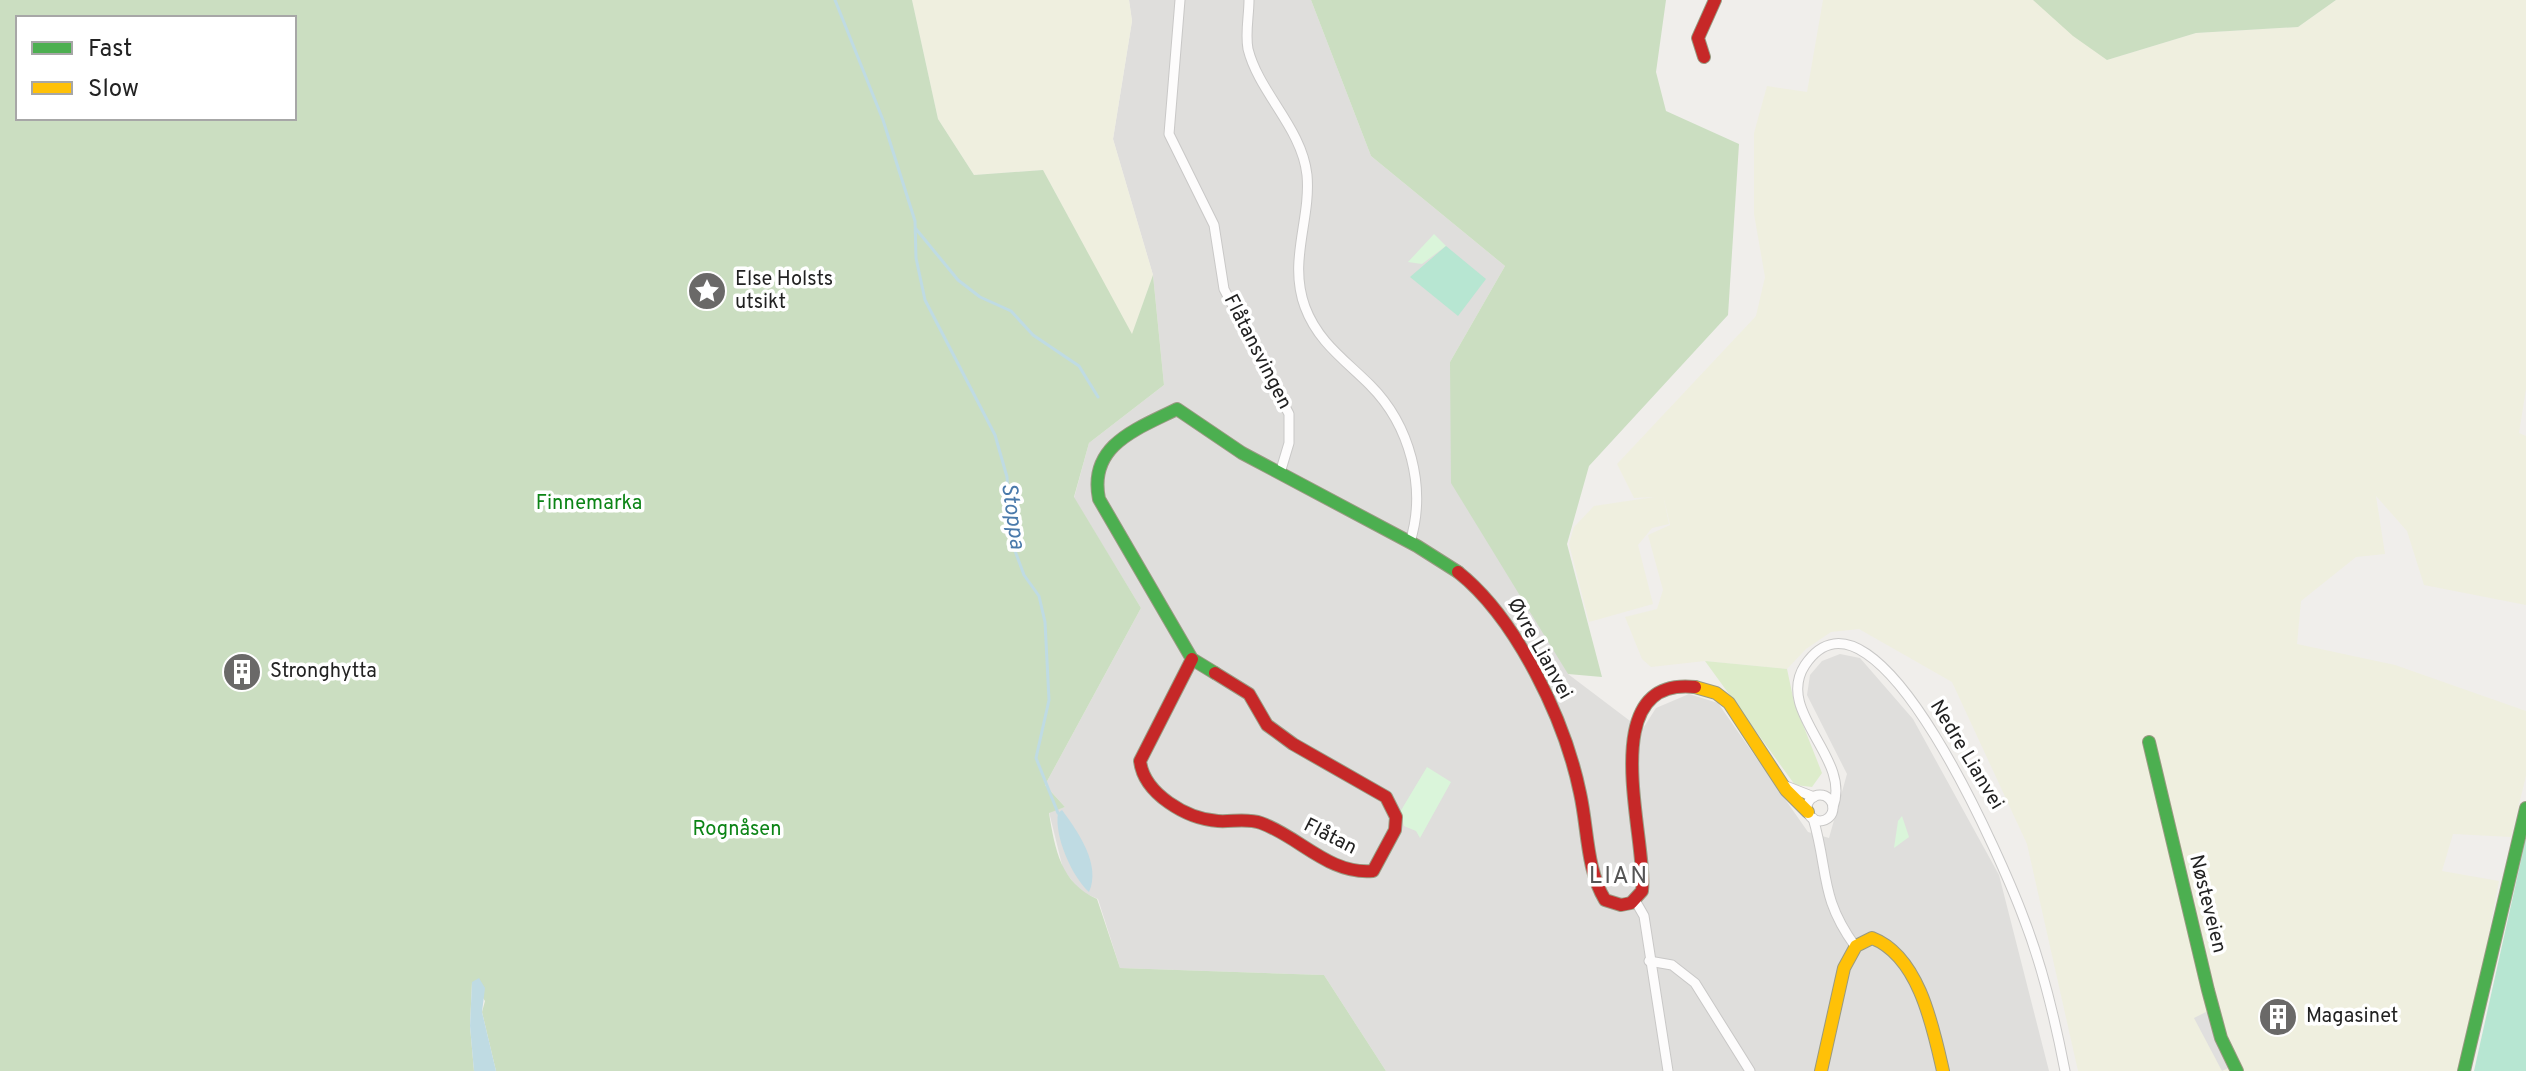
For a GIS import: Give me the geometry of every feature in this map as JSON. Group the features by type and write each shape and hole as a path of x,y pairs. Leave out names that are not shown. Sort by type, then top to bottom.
{"street":[{"name":"Flåtansvingen","path":"1180,0 1169,134 1214,225 1224,289 1289,414 1289,443 1280,473"},
{"path":"1249,0 1248,49 1305,162 1306,195 1297,262 1304,304 1329,347 1377,393 1413,454 1415,525 1410,542"},
{"path":"1704,57 1698,38 1715,0"},
{"name":"Øvre Lianvei","path":"1177,409 1213,437 1410,542 1469,578 1510,632 1554,720 1578,783 1599,894 1616,905 1636,902"},
{"name":"Flåtan","path":"1177,409 1108,449 1099,463 1095,479 1099,499 1192,659 1249,694 1267,725 1293,744 1386,797 1396,817 1395,830 1373,871 1348,870 1261,823 1207,819 1147,786 1140,772 1140,761 1192,659"},
{"name":"Nedre Lianvei","path":"1833,807 1838,787 1801,705 1798,685 1804,666 1818,652 1831,646 1850,644 1872,656 1911,703 1956,771 1983,820 2033,944 2065,1071"},
{"path":"1668,1071 1644,916 1636,902 1643,884 1633,802 1633,743 1639,717 1656,695 1686,686 1718,694 1735,711 1797,803 1820,821 1829,817"},
{"name":"Nøsteveien","path":"2149,742 2211,1001 2221,1038 2237,1071"},
{"path":"1821,1071 1831,1018 1855,946 1828,901 1820,835 1808,803 1818,796 1833,774"},
{"path":"1786,786 1830,799 1833,807 1820,835"},
{"path":"2464,1071 2526,808"},
{"path":"1855,946 1879,941 1902,959 1924,1004 1943,1071"},
{"path":"1649,961 1672,965 1695,983 1750,1071"}],"shaded area":[{"path":"1129,0 1311,0 1371,156 1505,266 1450,362 1568,674 1642,730 1656,708 1689,694 1718,703 1808,832 1829,838 1847,774 1807,695 1810,675 1822,661 1840,654 1860,658 1913,719 1999,875 2049,1071 1386,1071 1324,975 1120,968 1098,899 1080,891 1063,869 1049,812 1065,807 1045,785 1141,608 1074,498 1089,443 1164,385 1153,275 1113,139 1132,21"},
{"path":"2210,1010 2235,1065 2222,1071 2194,1018"}],"green space":[{"name":"Finnemarka","path":"0,0 912,0 938,119 974,175 1043,170 1132,334 1153,275 1164,385 1089,443 1074,497 1141,608 1045,785 1065,807 1049,813 1057,852 1075,884 1097,899 1120,968 1324,975 1386,1071 496,1071 482,1012 485,1001 472,982 470,1026 474,1071 0,1071"},
{"path":"912,0 1129,0 1132,21 1113,139 1153,275 1132,335 1043,170 974,175 938,119"},
{"path":"1311,0 1666,0 1656,72 1666,111 1739,144 1728,315 1589,466 1567,544 1602,677 1568,674 1451,483 1450,362 1505,266 1371,156"},
{"path":"1823,0 2033,0 2107,60 2196,33 2298,27 2336,0 2526,0 2526,389 2519,433 2526,436 2526,605 2424,585 2407,531 2376,496 2385,554 2356,557 2301,601 2297,644 2395,665 2526,711 2526,776 2511,837 2453,834 2442,871 2499,881 2473,1016 2458,1071 2078,1071 2027,844 1952,682 1859,629 1831,632 1806,649 1787,669 1705,661 1651,667 1642,659 1625,617 1657,609 1663,590 1648,535 1670,525 1663,495 1669,524 1652,528 1638,545 1653,604 1589,622 1569,544 1574,527 1594,506 1654,497 1634,498 1617,464 1756,316 1765,277 1754,214 1754,133 1767,86 1807,92"},
{"path":"2033,0 2336,0 2298,27 2196,33 2107,60 2073,36"},
{"path":"1434,234 1446,246 1422,264 1408,262"},
{"path":"1446,246 1486,279 1458,316 1410,277"},
{"path":"1705,661 1787,669 1794,702 1822,773 1812,787 1795,785"},
{"path":"1427,767 1451,782 1420,838 1416,831 1404,826 1400,812"},
{"path":"1902,816 1909,837 1894,848 1898,821"},
{"path":"2526,838 2526,1071 2474,1071"}],"water":[{"path":"1062,810 1081,839 1090,860 1092,882 1089,892 1076,877 1062,844 1057,822 1058,813"},
{"path":"479,978 485,988 482,1012 496,1071 474,1071 470,1026 472,982"}],"waterway":[{"name":"Stoppa","path":"835,0 883,120 915,221 916,258 925,300 995,435 1007,477 1011,540 1024,575 1039,596 1045,622 1049,700 1036,758 1058,813"},
{"name":"Stoppa","path":"916,229 958,280 980,297 1011,311 1033,335 1079,366 1098,397"}],"traffic: fast":[{"path":"1215,673 1192,659 1099,499 1098,480 1108,452 1132,432 1177,409 1242,453 1417,546 1458,572"},
{"path":"2149,742 2208,990 2221,1038 2237,1071"},
{"path":"2464,1071 2526,808"}],"traffic: slow":[{"path":"1695,687 1716,693 1729,703 1786,790 1808,812"},
{"path":"1821,1071 1844,968 1856,946 1872,938 1902,960 1912,976 1929,1014 1943,1071"}],"traffic: jam":[{"path":"1704,57 1698,38 1715,0"},
{"path":"1458,572 1480,592 1519,643 1550,703 1573,764 1594,875 1605,900 1621,905 1631,903 1642,891 1632,766 1635,733 1644,707 1663,691 1695,687"},
{"path":"1192,659 1140,761 1143,773 1158,794 1193,815 1218,821 1261,823 1342,867 1373,871 1395,830 1396,817 1386,797 1293,744 1267,725 1249,694 1215,673"}],"place":[{"name":"Else Holsts utsikt","path":"707,291"},
{"name":"Stronghytta","path":"242,672"},
{"name":"Magasinet","path":"2278,1017"}],"district":[{"name":"LIAN","path":"1619,877"}],"park label":[{"name":"Rognåsen","path":"737,830"}]}
